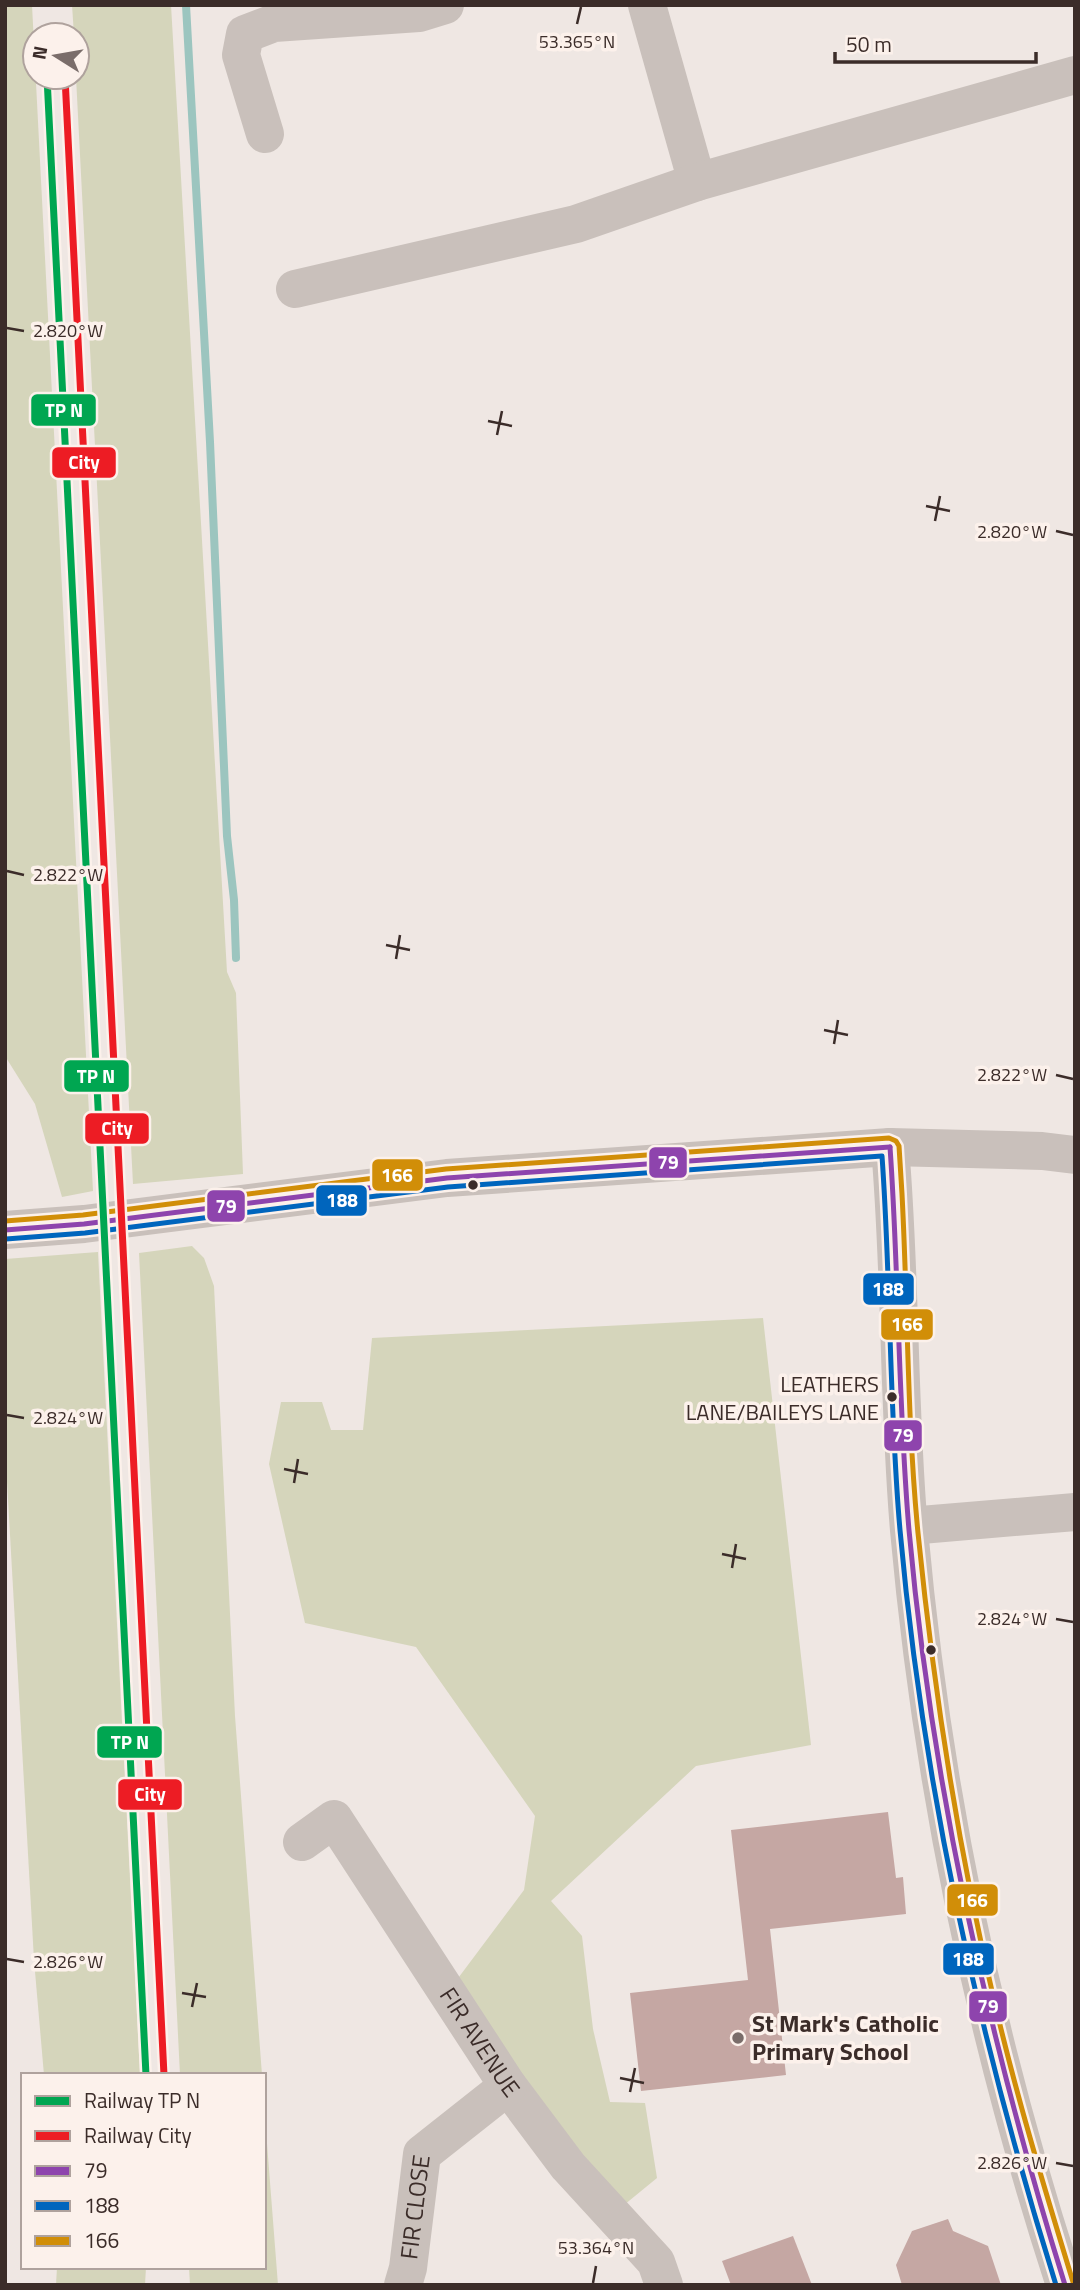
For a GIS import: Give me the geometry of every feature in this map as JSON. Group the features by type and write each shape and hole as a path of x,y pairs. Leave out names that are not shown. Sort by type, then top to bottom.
{"street":[{"path":"265,134 242,55 246,34 274,23 387,10 419,13 444,5"},
{"path":"648,5 697,182"},
{"path":"295,289 576,224 697,182 1075,75"},
{"path":"890,1147 909,1527 919,1631 950,1835 1004,2080 1065,2285"},
{"path":"5,1230 84,1224 447,1178 890,1147 1075,1154"},
{"path":"909,1527 1075,1512"},
{"name":"FIR AVENUE","path":"302,1842 334,1819 508,2086 568,2166 656,2262 664,2285"},
{"name":"FIR CLOSE","path":"403,2285 408,2268 422,2154 508,2086"}],"green space":[{"path":"5,5 32,5 33,21 21,21 21,91 36,91 93,1191 62,1197 35,1104 5,1056"},
{"path":"72,5 171,5 227,972 236,993 243,1174 133,1184 77,91 91,91 91,21 73,21"},
{"path":"192,1246 204,1258 214,1286 235,1716 262,2073 180,2073 139,1253"},
{"path":"98,1252 140,2073 44,2073 34,1960 5,1446 5,1259"},
{"path":"763,1318 811,1745 696,1766 551,1901 582,1936 593,2029 610,2102 645,2103 657,2178 613,2214 447,1993 524,1890 535,1816 416,1647 305,1623 269,1464 281,1402 322,1402 331,1430 363,1430 372,1338"},
{"path":"266,2131 278,2285 190,2285 189,2269 266,2269"},
{"path":"57,2269 146,2269 145,2285 56,2285"}],"building":[{"path":"888,1812 896,1878 903,1877 906,1914 770,1929 786,2075 641,2091 630,1993 748,1980 731,1830"},
{"path":"948,2219 953,2231 988,2246 1001,2285 902,2285 896,2265 912,2231"},
{"path":"793,2236 812,2285 731,2285 722,2261"}],"waterway":[{"path":"186,5 210,442 227,836 234,900 236,958"}],"transit line":[{"path":"48,91 146,2073"},
{"name":"166","path":"5,1221 83,1215 446,1169 889,1138 896,1141 899,1146 902,1194 914,1491 932,1652 949,1770 982,1946 1004,2039 1073,2282"},
{"name":"79","path":"890,1147 905,1482 919,1626 932,1722 948,1817 988,2005 1011,2099 1065,2285"},
{"name":"79","path":"5,1230 84,1224 447,1178 890,1147"},
{"name":"188","path":"6,1239 85,1233 448,1187 882,1156 896,1483 910,1626 923,1722 939,1817 979,2006 1002,2100 1056,2285"}],"rail line":[{"name":"City","path":"66,91 164,2073"}],"place":[{"name":"LEATHERS LANE/BAILEYS LANE","path":"892,1397"},
{"name":"St Mark's Catholic Primary School","path":"738,2038"}]}
